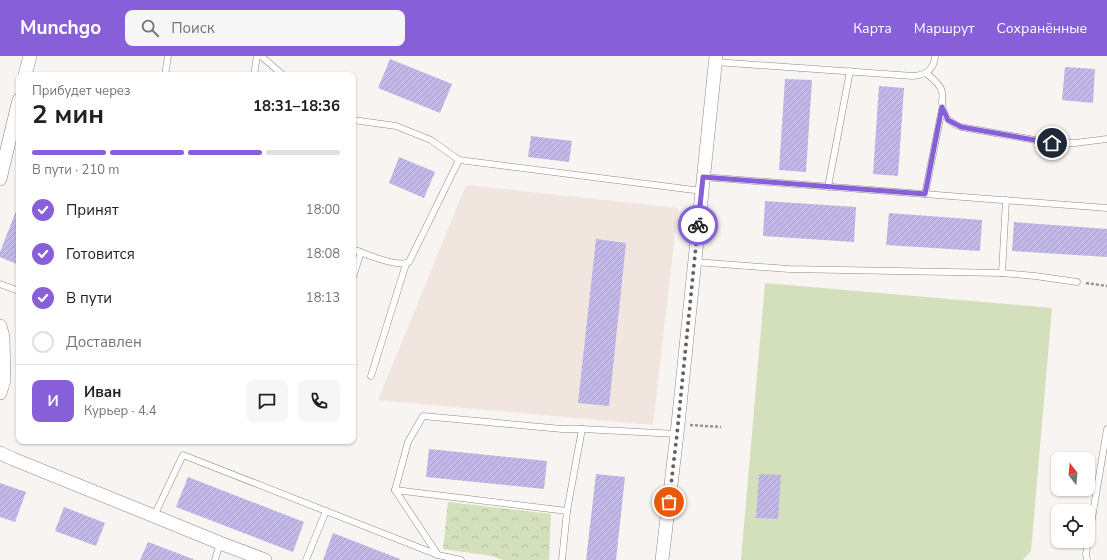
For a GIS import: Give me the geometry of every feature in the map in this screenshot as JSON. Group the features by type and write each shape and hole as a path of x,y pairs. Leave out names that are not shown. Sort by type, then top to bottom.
{"street":[{"path":"27,72 30,56"},
{"path":"662,560 678,429 716,59"},
{"path":"0,179 16,112"},
{"path":"0,326 3,338 4,380 0,393"},
{"path":"0,453 265,560"}],"lane":[{"path":"165,72 168,56"},
{"path":"254,72 257,56"},
{"path":"261,56 280,72"},
{"path":"716,59 913,76 926,73 932,67 935,56"},
{"path":"828,187 850,71"},
{"path":"925,194 942,107 942,92 940,87 926,73"},
{"path":"942,107 948,120 961,127 1052,143 1075,143 1107,139"},
{"path":"356,120 396,126 431,140 459,160 702,191"},
{"path":"371,376 406,264 410,262 459,160"},
{"path":"703,177 1107,208"},
{"path":"1002,273 1006,200"},
{"path":"356,250 397,263 406,264"},
{"path":"356,268 361,252"},
{"path":"695,262 789,269 1002,273 1077,282"},
{"path":"0,284 16,290"},
{"path":"438,555 395,490 408,442 423,416 562,429 678,429"},
{"path":"562,560 567,512 582,429"},
{"path":"1087,560 1086,554 1107,429"},
{"path":"154,516 183,455 438,555 462,560"},
{"path":"395,490 567,512"},
{"path":"306,560 326,511"},
{"path":"215,560 220,543"}],"path":[{"path":"1077,282 1107,286"},
{"path":"678,429 721,427"}],"shaded area":[{"path":"466,185 678,208 653,425 378,400"}],"green space":[{"path":"765,283 1052,308 1031,551 1023,560 741,560"},
{"path":"448,502 551,514 549,560 503,560 492,556 443,549"}],"building":[{"path":"390,59 452,84 440,113 378,88"},
{"path":"1065,67 1095,69 1093,103 1062,100"},
{"path":"785,79 812,80 806,172 779,170"},
{"path":"879,86 904,88 898,176 873,174"},
{"path":"531,136 572,141 569,162 528,157"},
{"path":"399,157 435,172 424,198 389,183"},
{"path":"765,201 856,207 854,242 763,236"},
{"path":"16,211 16,264 0,257 0,252"},
{"path":"889,213 982,220 980,251 886,245"},
{"path":"1014,222 1107,229 1107,257 1012,251"},
{"path":"596,239 626,243 609,406 578,403"},
{"path":"429,449 547,461 544,489 426,477"},
{"path":"596,474 625,477 616,560 586,560"},
{"path":"759,474 781,475 778,519 756,518"},
{"path":"188,477 304,522 293,552 176,507"},
{"path":"0,483 26,492 15,522 0,517"},
{"path":"64,507 105,523 96,546 55,531"},
{"path":"333,533 400,559 400,560 323,560"},
{"path":"148,542 193,559 193,560 140,560"}],"way so far":[{"path":"669,502 698,225"}],"route":[{"path":"698,225 703,177 925,194 942,107 948,120 961,127 1052,143"}]}
